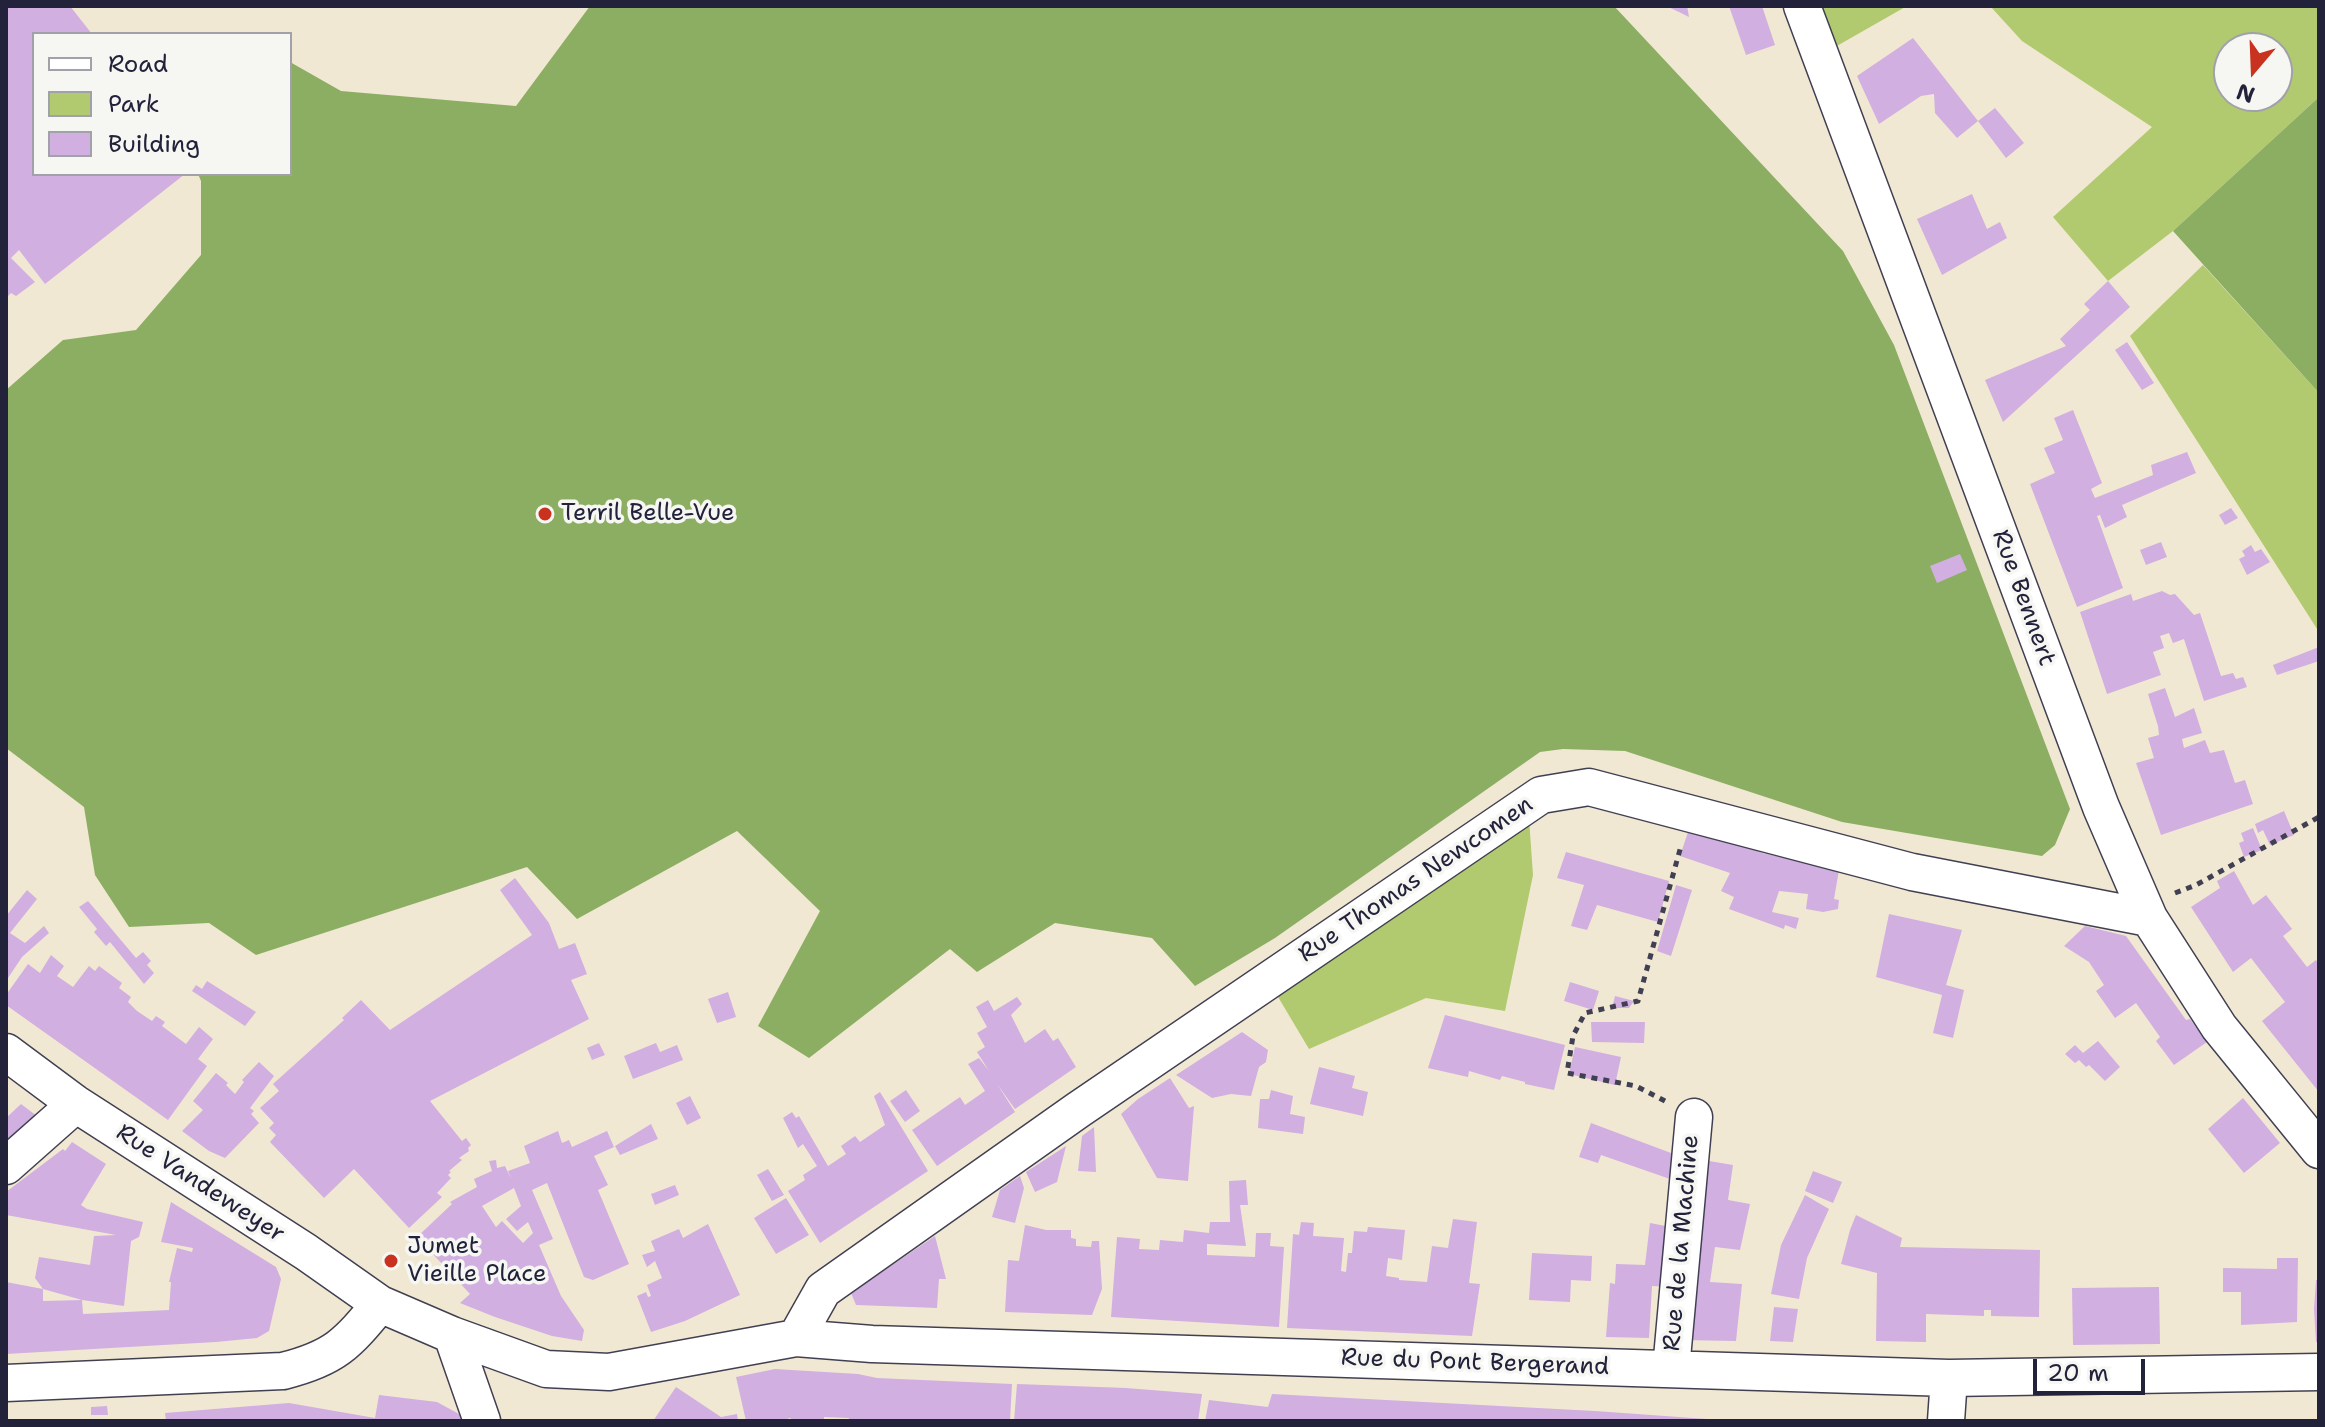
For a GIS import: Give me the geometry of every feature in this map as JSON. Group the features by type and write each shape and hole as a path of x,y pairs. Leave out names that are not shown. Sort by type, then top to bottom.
{"street":[{"name":"Rue Bennert","path":"1802,6 2101,807 2146,911 2219,1027 2319,1150"},
{"name":"Rue Thomas Newcomen","path":"796,1338 823,1290 1078,1110 1541,795 1589,787 1912,872 2146,911"},
{"name":"Rue Vandeweyer","path":"6,1052 76,1104 306,1252 380,1304 452,1335"},
{"path":"6,1166 76,1104"},
{"name":"Rue de la Machine","path":"1671,1369 1694,1117"},
{"path":"6,1383 201,1377 313,1364 349,1342 380,1304"},
{"name":"Rue du Pont Bergerand","path":"452,1335 546,1369 609,1372 796,1338 872,1344 1949,1378 2319,1372"},
{"path":"452,1335 482,1421"},
{"path":"1946,1421 1949,1378"}],"path":[{"path":"1690,813 1638,1001 1585,1013 1573,1036 1567,1073 1636,1086 1694,1117"},
{"path":"2146,911 2319,817"}],"green space":[{"path":"590,6 1614,6 1843,251 1894,345 2070,809 2055,845 2042,856 1842,822 1625,751 1563,749 1540,752 1275,938 1195,986 1152,938 1055,923 977,972 950,949 809,1058 758,1026 820,911 737,831 577,919 527,867 256,955 209,923 129,927 95,875 84,807 6,748 6,390 63,340 136,330 201,255 199,176 292,176 292,63 341,91 516,106"},
{"path":"1802,6 1907,6 1821,55"},
{"path":"1990,6 2319,6 2319,97 2173,231 2108,281 2053,217 2152,127 2022,41"},
{"path":"2319,97 2319,393 2173,231"},
{"path":"2203,265 2319,393 2319,632 2130,336"},
{"path":"1528,804 1533,875 1505,1011 1426,998 1309,1049 1268,980"}],"building":[{"path":"6,6 70,6 90,32 32,32 32,176 182,176 45,284 19,250 11,258 35,282 16,296 11,293 6,298"},
{"path":"1666,6 1687,6 1689,17 1679,12"},
{"path":"1729,6 1762,6 1775,45 1746,55"},
{"path":"1913,38 1978,121 1957,138 1935,113 1934,94 1921,96 1879,124 1857,76"},
{"path":"1995,108 2024,143 2006,158 1978,121"},
{"path":"1972,194 1987,229 2000,222 2007,238 1942,275 1917,219"},
{"path":"2108,281 2130,307 2003,422 1985,380 2066,346 2060,339 2090,310 2084,304"},
{"path":"2127,342 2154,383 2142,390 2115,350"},
{"path":"2073,410 2102,483 2091,489 2095,498 2153,475 2151,465 2187,452 2196,473 2122,505 2127,517 2105,528 2100,515 2097,516 2123,588 2077,607 2030,484 2055,473 2044,448 2063,440 2054,418"},
{"path":"2231,508 2238,518 2225,525 2219,515"},
{"path":"2161,542 2167,557 2146,565 2140,550"},
{"path":"2251,545 2255,552 2261,549 2270,562 2247,575 2239,559 2245,556 2242,551"},
{"path":"1960,554 1967,570 1937,583 1930,566"},
{"path":"2162,591 2175,594 2194,615 2200,613 2221,676 2233,673 2236,679 2243,677 2247,687 2204,701 2184,639 2173,643 2169,633 2160,636 2164,648 2153,652 2161,675 2107,694 2080,612 2131,594 2133,601"},
{"path":"2319,647 2319,661 2277,675 2273,665"},
{"path":"2165,688 2175,717 2194,708 2202,733 2182,739 2184,748 2205,740 2210,753 2224,750 2235,783 2245,780 2253,804 2161,835 2136,763 2154,758 2148,738 2159,735 2148,694"},
{"path":"2284,811 2294,835 2270,845 2263,830 2258,833 2255,824"},
{"path":"1690,826 1716,833 1762,853 1839,870 1834,899 1839,900 1838,909 1823,912 1806,909 1808,894 1779,891 1772,912 1799,918 1796,929 1785,925 1784,929 1729,909 1734,897 1721,891 1730,873 1680,856"},
{"path":"2253,828 2262,850 2244,857 2239,843 2244,841 2241,833"},
{"path":"1566,852 1669,881 1658,922 1597,905 1587,930 1571,926 1584,885 1557,878"},
{"path":"2234,871 2253,905 2266,895 2292,929 2283,936 2307,967 2316,960 2319,964 2319,1092 2262,1021 2285,1002 2251,958 2233,972 2191,907 2220,888 2217,881"},
{"path":"515,878 549,923 559,949 575,943 587,974 571,980 589,1019 430,1101 462,1141 466,1138 471,1145 469,1151 459,1158 462,1160 449,1171 451,1178 437,1193 442,1197 409,1228 354,1169 324,1198 270,1142 276,1135 269,1128 274,1123 260,1108 279,1091 273,1084 344,1020 342,1018 361,1000 390,1030 532,935 500,890"},
{"path":"1676,885 1692,890 1671,956 1657,951"},
{"path":"27,890 37,899 10,933 25,943 44,926 49,933 22,957 6,981 6,916"},
{"path":"88,901 136,958 143,952 151,961 147,965 154,973 144,984 110,942 106,946 94,932 97,929 79,907"},
{"path":"1889,914 1962,930 1946,985 1964,990 1953,1038 1933,1033 1942,995 1876,977"},
{"path":"2085,926 2126,936 2186,1020 2190,1019 2207,1042 2174,1065 2156,1041 2160,1037 2136,1003 2115,1018 2096,991 2104,985 2089,962 2064,946"},
{"path":"51,955 64,966 57,976 73,987 89,966 95,971 99,966 122,983 119,988 131,997 128,1002 137,1011 152,1021 156,1016 165,1022 162,1026 186,1044 199,1027 213,1039 198,1059 207,1066 168,1120 6,1005 6,995 28,964 40,973"},
{"path":"207,981 256,1012 245,1026 192,991 196,985 202,989"},
{"path":"1570,982 1599,991 1593,1010 1564,1001"},
{"path":"728,992 736,1017 717,1023 708,999"},
{"path":"1615,996 1634,1001 1629,1008 1612,1008"},
{"path":"1017,997 1022,1004 1011,1015 1025,1043 1045,1029 1053,1041 1058,1038 1076,1067 1015,1109 997,1084 1015,1112 937,1166 912,1130 960,1097 965,1105 985,1091 968,1064 979,1058 989,1071 977,1052 985,1047 977,1033 987,1027 976,1007 988,1000 994,1011"},
{"path":"1445,1015 1565,1045 1554,1090 1502,1076 1500,1080 1469,1071 1468,1077 1428,1068"},
{"path":"1591,1022 1645,1022 1644,1043 1592,1042"},
{"path":"1242,1032 1268,1050 1266,1062 1259,1067 1251,1096 1231,1094 1212,1098 1176,1075"},
{"path":"2098,1041 2120,1067 2105,1081 2089,1065 2086,1067 2079,1060 2075,1063 2065,1054 2075,1045 2083,1053"},
{"path":"599,1043 605,1055 592,1060 587,1048"},
{"path":"656,1043 660,1052 677,1045 683,1060 633,1079 624,1056"},
{"path":"1575,1047 1621,1057 1615,1085 1569,1074"},
{"path":"259,1062 274,1076 250,1108 259,1123 225,1158 209,1151 182,1131 203,1110 193,1101 216,1073 235,1094 244,1082 242,1080"},
{"path":"1319,1067 1355,1076 1352,1088 1368,1092 1363,1116 1310,1104"},
{"path":"1170,1078 1189,1108 1194,1106 1188,1181 1157,1178 1121,1114"},
{"path":"906,1090 920,1111 905,1122 890,1101"},
{"path":"1271,1090 1293,1096 1290,1114 1305,1117 1303,1134 1258,1128 1260,1099 1269,1099"},
{"path":"880,1092 928,1171 820,1243 788,1191 805,1180 803,1175 817,1166 803,1144 798,1148 783,1118 792,1112 796,1118 799,1116 828,1166 846,1154 841,1146 855,1136 860,1142 885,1125 874,1096"},
{"path":"690,1096 701,1118 687,1125 676,1103"},
{"path":"2243,1098 2280,1143 2244,1173 2208,1129"},
{"path":"21,1104 41,1119 6,1146 6,1118"},
{"path":"1591,1123 1679,1156 1670,1179 1601,1155 1598,1163 1579,1157"},
{"path":"651,1124 658,1139 620,1155 615,1146"},
{"path":"1094,1127 1096,1172 1078,1171 1082,1136"},
{"path":"558,1131 562,1143 569,1140 572,1147 607,1131 614,1147 594,1156 608,1185 598,1190 629,1264 593,1280 584,1277 547,1183 532,1190 553,1239 539,1245 561,1296 584,1330 582,1341 552,1336 460,1303 470,1294 417,1237 452,1204 450,1202 477,1187 474,1179 492,1171 489,1161 496,1160 497,1168 505,1166 511,1179 508,1171 530,1163 524,1146","holes":["514,1188 521,1206 506,1219 517,1231 528,1222 533,1233 523,1243 502,1221 496,1227 482,1206"]},
{"path":"72,1142 106,1164 81,1205 143,1222 139,1237 131,1241 124,1306 82,1300 43,1289 35,1278 39,1257 90,1265 94,1236 116,1235 6,1215 6,1192 63,1149 65,1151"},
{"path":"1066,1146 1057,1182 1035,1192 1026,1172"},
{"path":"1703,1160 1733,1165 1728,1200 1750,1204 1740,1250 1715,1247 1710,1282 1742,1284 1736,1341 1680,1340"},
{"path":"768,1169 784,1195 772,1201 757,1175"},
{"path":"1813,1171 1842,1182 1833,1203 1805,1191"},
{"path":"1020,1176 1024,1188 1015,1223 992,1217 1000,1190"},
{"path":"1246,1180 1248,1205 1240,1205 1246,1246 1207,1244 1207,1255 1255,1257 1256,1233 1271,1233 1270,1246 1284,1247 1279,1327 1111,1317 1117,1237 1140,1239 1139,1249 1159,1250 1160,1240 1183,1242 1184,1230 1209,1233 1210,1222 1230,1222 1229,1181"},
{"path":"675,1185 679,1195 655,1205 651,1194"},
{"path":"1805,1195 1829,1209 1807,1258 1799,1299 1771,1294 1781,1245"},
{"path":"786,1198 809,1235 776,1254 754,1218"},
{"path":"171,1202 276,1267 281,1279 269,1331 257,1338 6,1354 6,1282 43,1289 43,1301 82,1300 83,1314 169,1310 169,1282 177,1248 192,1252 193,1248 161,1242"},
{"path":"1856,1215 1902,1238 1900,1247 2040,1250 2039,1317 1991,1316 1991,1310 1984,1310 1984,1316 1926,1314 1926,1342 1876,1341 1877,1273 1841,1264"},
{"path":"1453,1219 1477,1222 1469,1283 1480,1284 1472,1336 1287,1328 1293,1234 1299,1235 1301,1222 1314,1223 1313,1236 1344,1238 1341,1271 1346,1272 1354,1231 1367,1232 1368,1227 1405,1230 1402,1260 1388,1258 1386,1276 1427,1282 1432,1246 1448,1248"},
{"path":"1650,1223 1676,1228 1669,1287 1652,1286 1649,1338 1606,1337 1610,1283 1615,1284 1616,1264 1645,1265"},
{"path":"708,1224 740,1295 685,1321 651,1332 637,1296 646,1292 648,1297 651,1296 647,1285 662,1278 655,1261 647,1267 642,1255 655,1251 651,1241 679,1229 683,1238"},
{"path":"1025,1225 1046,1230 1071,1230 1076,1246 1091,1247 1092,1241 1099,1241 1102,1289 1092,1315 1005,1312 1008,1260 1019,1261"},
{"path":"935,1236 946,1279 939,1279 937,1308 856,1305 851,1293"},
{"path":"1532,1253 1592,1256 1591,1281 1571,1280 1570,1302 1529,1300"},
{"path":"2277,1258 2298,1258 2297,1322 2241,1325 2241,1292 2223,1292 2223,1268 2277,1269"},
{"path":"2316,1280 2319,1280 2319,1343 2316,1342 2314,1309"},
{"path":"2159,1287 2160,1344 2073,1345 2072,1288"},
{"path":"1774,1307 1798,1309 1793,1342 1770,1341"},
{"path":"775,1369 877,1378 1012,1384 1010,1421 848,1421 849,1418 824,1417 824,1421 791,1421 791,1418 746,1421 736,1377"},
{"path":"1017,1384 1202,1394 1198,1421 1014,1421"},
{"path":"676,1387 721,1417 737,1414 738,1421 653,1421"},
{"path":"1272,1394 1595,1411 1707,1421 1205,1421 1209,1400 1268,1407"},
{"path":"379,1395 437,1402 459,1414 463,1421 166,1421 165,1413 289,1403 375,1418"},
{"path":"107,1406 108,1415 91,1415 91,1407"}],"place":[{"name":"Terril Belle-Vue","path":"545,514"},
{"name":"Jumet Vieille Place","path":"391,1261"}]}
